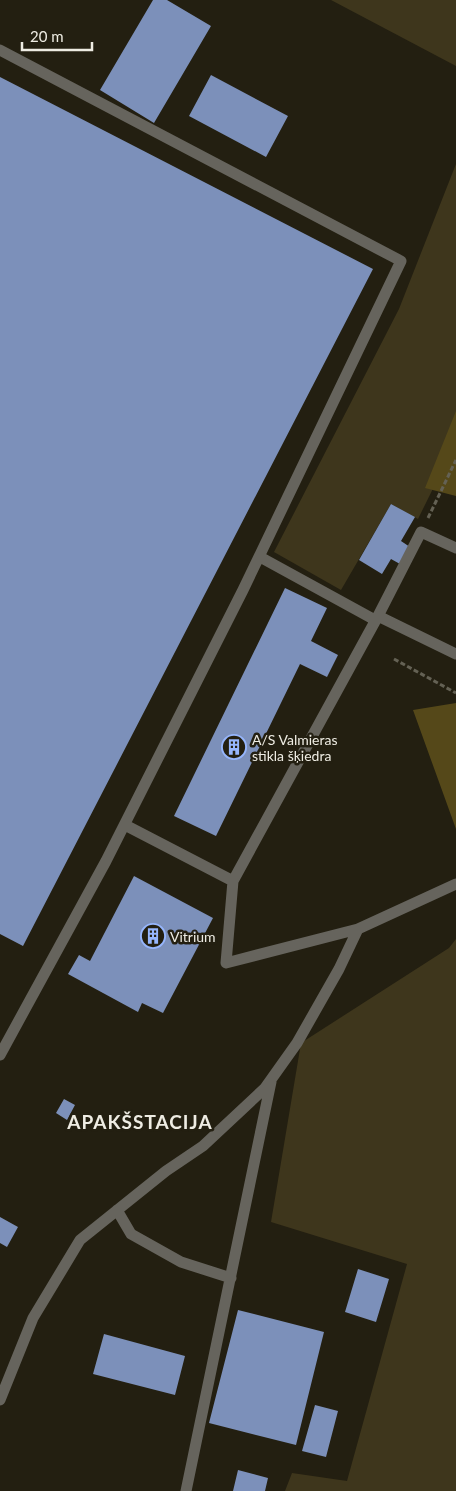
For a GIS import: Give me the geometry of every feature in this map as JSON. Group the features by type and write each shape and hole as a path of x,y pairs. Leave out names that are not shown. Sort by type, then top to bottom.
{"lane":[{"path":"0,50 401,261 260,557 125,825 0,1055"},
{"path":"456,548 421,532 233,881 226,963 358,929 456,884"},
{"path":"260,557 376,618 456,654"},
{"path":"125,825 233,881"},
{"path":"0,1400 33,1318 80,1240 166,1171 203,1146 265,1088 297,1043 318,1008 358,929"},
{"path":"186,1491 271,1080"},
{"path":"117,1210 131,1234 180,1262 231,1278"}],"path":[{"path":"421,532 456,460"},
{"path":"394,660 456,692"}],"shaded area":[{"path":"331,0 456,0 456,66"},
{"path":"456,164 456,442 418,519 391,504 341,590 274,552 399,309"},
{"path":"456,411 456,496 425,488"},
{"path":"456,703 456,829 413,710"},
{"path":"456,939 456,1491 285,1491 292,1473 347,1481 407,1264 271,1222 301,1043 449,948"}],"building":[{"path":"153,0 167,0 211,26 154,123 100,90"},
{"path":"211,75 288,116 266,157 189,116"},
{"path":"0,77 373,269 23,946 0,934"},
{"path":"391,504 415,517 401,541 410,547 400,564 391,559 382,574 359,560"},
{"name":"A/S Valmieras stikla šķiedra","path":"285,588 327,608 311,641 338,655 327,677 300,664 216,836 174,816"},
{"name":"Vitrium","path":"134,876 213,918 163,1013 142,1003 138,1012 68,974 79,955 90,961"},
{"path":"64,1099 75,1105 67,1120 56,1113"},
{"path":"0,1217 18,1227 7,1247 0,1243"},
{"path":"358,1269 389,1279 376,1322 345,1312"},
{"path":"238,1310 324,1332 296,1445 209,1423"},
{"path":"104,1334 185,1356 175,1395 93,1374"},
{"path":"315,1405 338,1411 326,1457 302,1451"},
{"path":"238,1470 268,1478 265,1491 233,1491"}],"place":[{"name":"A/S Valmieras stikla šķiedra","path":"234,747"},
{"name":"Vitrium","path":"153,936"}],"district":[{"name":"APAKŠSTACIJA","path":"140,1121"}]}
